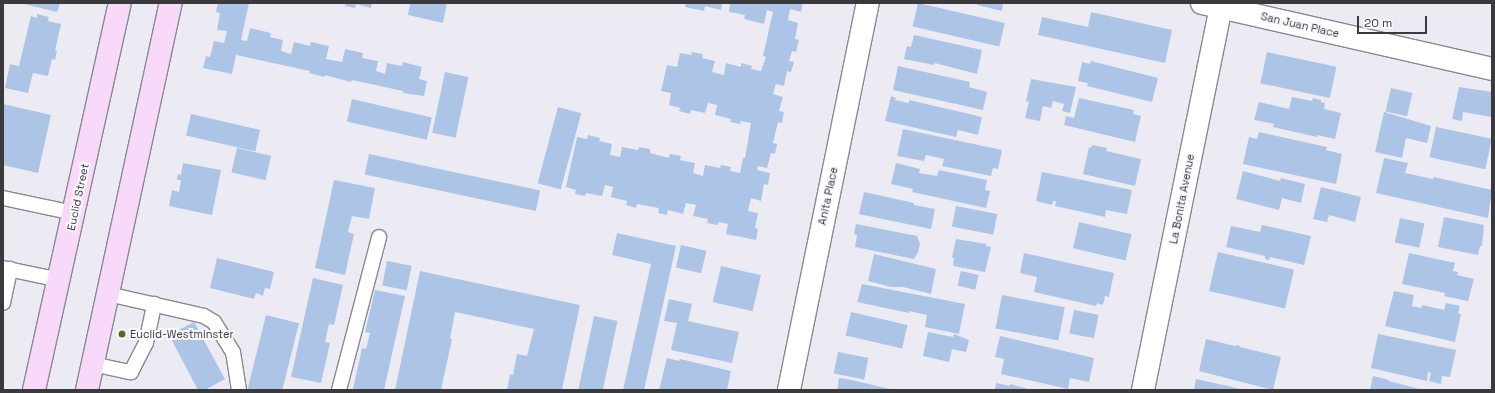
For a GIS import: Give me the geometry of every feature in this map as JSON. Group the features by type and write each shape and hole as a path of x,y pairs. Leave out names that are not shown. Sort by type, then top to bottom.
{"main road":[{"name":"Euclid Street","path":"34,390 60,280 120,3"},
{"path":"87,390 171,3"}],"street":[{"name":"Anita Place","path":"789,390 868,3"},
{"name":"San Juan Place","path":"1215,4 1492,69"},
{"name":"La Bonita Avenue","path":"1143,390 1215,4"}],"lane":[{"path":"3,198 74,213"},
{"path":"339,390 379,237"},
{"path":"3,303 7,269 60,280"},
{"path":"108,294 204,316 214,322 233,352 237,368 239,390"},
{"path":"92,364 131,372 146,343 154,304"}],"building":[{"path":"20,3 60,3 57,12"},
{"path":"218,3 249,3 241,40 247,41 250,28 271,33 270,37 283,40 281,51 291,54 294,42 310,46 311,42 329,46 326,59 342,62 345,49 363,53 362,58 378,61 376,71 385,74 387,63 402,66 403,62 422,67 419,79 427,81 424,96 403,93 403,91 352,80 351,82 325,75 325,77 309,73 310,71 236,55 232,74 203,68 206,56 210,57 214,41 224,43 227,31 217,30 220,13 216,12"},
{"path":"346,3 372,3 371,8 356,4 355,8 345,6"},
{"path":"410,3 447,3 443,23 408,15"},
{"path":"686,3 722,3 721,10 705,6 704,11 685,7"},
{"path":"730,3 803,3 801,12 790,9 788,20 798,23 795,39 799,40 796,52 792,51 789,61 794,62 791,72 787,71 784,86 776,84 773,94 783,97 779,111 784,112 782,123 778,122 773,143 777,144 775,154 771,153 767,168 758,166 757,170 770,173 768,185 764,184 761,201 751,198 748,211 758,213 755,228 758,229 756,240 726,234 728,224 719,222 718,225 707,223 708,219 693,216 696,205 686,203 683,214 668,210 667,215 658,213 659,208 637,204 636,208 626,205 627,201 611,197 613,187 605,185 602,196 586,193 585,196 575,194 576,190 566,187 577,137 587,139 588,135 600,138 599,141 612,144 610,155 620,157 622,147 638,150 639,147 650,149 650,153 669,158 670,154 681,156 680,160 695,163 693,173 703,176 705,165 720,168 721,165 731,167 730,171 740,173 743,158 745,158 751,123 741,121 740,124 730,122 731,119 715,115 717,105 708,103 705,113 691,110 690,114 679,111 680,108 669,105 671,93 661,91 667,65 677,67 680,53 691,55 692,52 703,54 702,58 715,61 712,72 724,75 726,63 741,67 741,63 752,66 751,69 761,71 766,57 763,56 773,12 767,10 764,24 744,19 745,15 729,12"},
{"path":"918,3 1005,23 999,46 913,26"},
{"path":"978,3 1003,3 1002,11 977,5"},
{"path":"1091,12 1172,30 1165,63 1038,35 1042,17 1088,27"},
{"path":"37,14 49,17 48,21 61,24 55,51 57,51 55,60 52,59 48,76 33,73 28,93 5,88 10,64 19,66 31,16 37,18"},
{"path":"914,35 982,50 977,74 935,63 934,65 904,59 907,46 911,47"},
{"path":"1267,52 1336,67 1330,98 1260,83"},
{"path":"1091,61 1158,78 1152,102 1087,86 1088,83 1078,81 1082,62 1090,64"},
{"path":"898,66 970,82 969,87 987,92 983,110 893,90"},
{"path":"445,72 468,77 456,138 432,133"},
{"path":"1031,79 1076,87 1070,113 1062,111 1064,104 1053,101 1051,108 1043,106 1040,121 1025,118 1029,102 1026,101"},
{"path":"1459,87 1492,92 1492,117 1463,112 1462,121 1452,119"},
{"path":"1391,88 1412,93 1407,116 1386,111"},
{"path":"891,96 896,98 895,100 909,103 909,100 982,117 978,135 958,130 956,137 885,121"},
{"path":"1292,97 1312,101 1313,98 1321,100 1321,102 1325,103 1324,109 1341,113 1335,139 1317,135 1317,137 1273,127 1274,124 1254,120 1259,102 1289,109"},
{"path":"1079,98 1134,110 1133,114 1141,116 1135,142 1064,125 1066,116 1074,118"},
{"path":"352,99 432,117 427,140 347,121"},
{"path":"3,104 51,115 38,173 3,165"},
{"path":"558,107 581,113 561,190 538,183"},
{"path":"1384,112 1431,126 1427,143 1406,138 1402,158 1375,152"},
{"path":"191,114 260,130 255,151 186,135"},
{"path":"1436,127 1492,139 1485,169 1430,157"},
{"path":"903,129 1002,150 998,169 993,168 991,176 942,166 944,159 926,155 924,161 897,156"},
{"path":"1259,132 1327,147 1326,150 1342,154 1336,184 1243,164 1249,137 1257,139"},
{"path":"1092,145 1107,148 1106,151 1141,159 1135,186 1083,174 1089,147 1091,148"},
{"path":"237,148 271,156 265,180 231,172"},
{"path":"369,154 540,190 536,211 365,175"},
{"path":"1384,158 1408,163 1405,173 1433,179 1434,177 1492,190 1488,218 1376,193"},
{"path":"183,163 221,170 212,215 169,206 172,190 179,192 181,180 177,180 178,174 181,175"},
{"path":"896,163 920,169 919,173 937,176 939,170 987,180 985,190 990,191 986,208 912,192 913,189 891,184"},
{"path":"1243,171 1280,181 1281,178 1305,184 1301,203 1282,198 1279,210 1236,199"},
{"path":"1042,172 1132,190 1127,214 1106,210 1105,217 1055,206 1056,201 1053,201 1052,205 1036,201"},
{"path":"334,180 375,188 369,219 352,216 348,232 354,234 345,275 315,268"},
{"path":"1321,187 1361,197 1355,222 1329,215 1327,222 1313,219"},
{"path":"864,192 935,209 931,229 859,214"},
{"path":"956,206 997,214 993,235 952,227"},
{"path":"1444,217 1484,225 1482,246 1480,246 1478,255 1438,247"},
{"path":"1400,218 1424,223 1419,248 1395,242"},
{"path":"1079,222 1132,234 1126,260 1073,248"},
{"path":"856,224 917,236 920,244 918,252 914,259 855,247 857,235 854,234"},
{"path":"1262,225 1311,236 1304,265 1270,257 1269,260 1265,259 1265,256 1226,247 1231,226 1260,232"},
{"path":"617,233 676,246 644,390 623,390 651,264 612,255"},
{"path":"956,239 986,244 986,246 991,247 985,272 953,266 954,258 952,257"},
{"path":"681,245 706,251 701,273 676,267"},
{"path":"1218,252 1294,270 1285,309 1209,291"},
{"path":"1024,253 1114,273 1109,297 1105,296 1103,305 1097,303 1096,306 1034,292 1037,277 1020,273"},
{"path":"1409,253 1455,263 1453,271 1458,272 1457,275 1474,279 1468,301 1444,296 1445,293 1402,284"},
{"path":"874,254 936,269 931,294 903,287 891,287 868,281"},
{"path":"217,258 274,272 270,289 265,288 263,296 256,293 254,299 210,288"},
{"path":"387,261 412,266 407,290 382,286"},
{"path":"721,266 761,275 753,311 713,302"},
{"path":"420,271 580,305 562,390 507,390 510,374 513,375 517,354 527,356 534,329 455,312 450,339 452,339 441,390 395,390"},
{"path":"961,271 979,275 975,290 958,286"},
{"path":"313,278 343,285 334,325 329,324 325,342 330,343 321,383 291,377"},
{"path":"862,284 965,304 959,334 925,327 927,315 909,311 909,313 857,302"},
{"path":"375,290 405,296 384,390 355,390 353,389 362,348 366,349 370,333 365,332"},
{"path":"1394,291 1414,295 1412,306 1421,308 1422,305 1444,310 1446,303 1460,306 1458,313 1461,314 1455,342 1385,326"},
{"path":"1002,295 1065,307 1058,341 996,328"},
{"path":"669,299 692,304 688,321 739,332 732,363 671,350 677,323 664,321"},
{"path":"1074,310 1099,315 1094,338 1069,334"},
{"path":"851,312 908,325 902,348 846,335"},
{"path":"266,315 299,323 282,390 247,390"},
{"path":"594,316 617,321 603,390 578,390"},
{"path":"194,322 225,379 205,390 198,390 169,335"},
{"path":"928,332 953,337 954,334 969,340 966,352 952,349 949,362 923,356"},
{"path":"1378,334 1456,350 1450,377 1442,376 1441,384 1429,381 1431,373 1428,372 1427,381 1371,368"},
{"path":"1000,336 1094,358 1089,382 1070,378 1068,389 1001,374 1004,359 995,357"},
{"path":"1206,339 1281,357 1273,390 1199,371"},
{"path":"838,352 868,358 864,380 834,374"},
{"path":"667,358 679,361 680,359 731,371 727,390 659,390"},
{"path":"1373,376 1389,381 1423,390 1370,390"},
{"path":"839,378 852,380 894,390 837,390"},
{"path":"1196,379 1241,389 1241,390 1194,390"},
{"path":"996,383 1010,386 1010,384 1032,390 995,390"}],"place":[{"name":"Euclid-Westminster","path":"122,334"}]}
